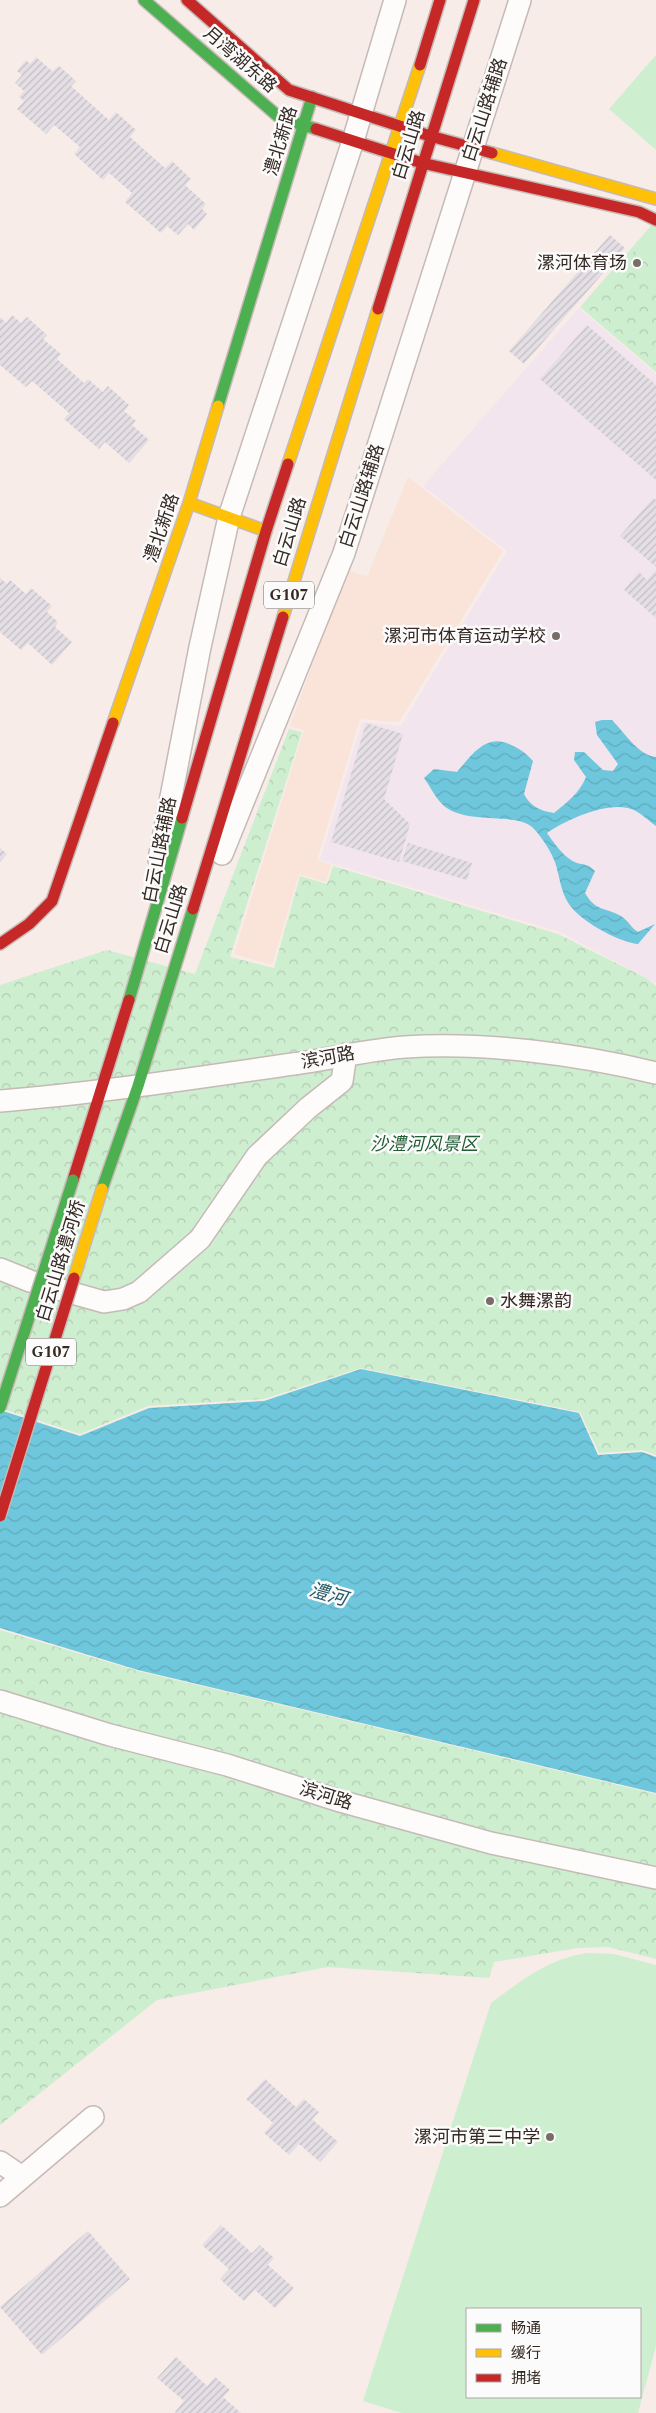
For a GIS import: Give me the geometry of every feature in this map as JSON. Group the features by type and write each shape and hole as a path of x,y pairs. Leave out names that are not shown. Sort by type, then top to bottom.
{"main road":[{"name":"月湾湖东路","path":"144,0 280,118 422,163 639,212 656,220"},
{"name":"月湾湖东路","path":"187,0 289,90 430,136 656,199"},
{"name":"白云山路","path":"73,1180 135,980 266,531 392,154 440,0"},
{"name":"白云山路","path":"102,1189 138,1086 430,136 474,0"},
{"name":"澧北新路","path":"0,944 29,924 52,901 189,503 312,97"},
{"path":"189,503 266,531"},
{"name":"白云山路澧河桥","path":"0,1408 73,1180"},
{"name":"白云山路澧河桥","path":"0,1516 102,1189"}],"street":[{"name":"白云山路辅路","path":"135,980 200,647 229,517 353,141 395,0"},
{"name":"白云山路辅路","path":"171,979 344,553 520,0"},
{"name":"滨河路","path":"0,1102 138,1086 404,1047 443,1046 536,1052 607,1061 656,1073"},
{"path":"0,1269 30,1281 104,1302 123,1300 139,1292 200,1239 257,1156 308,1108 342,1081 346,1054"},
{"name":"滨河路","path":"0,1701 110,1735 227,1765 340,1800 491,1843 656,1878"},
{"path":"0,2196 93,2117"},
{"path":"0,2162 22,2177"}],"shaded area":[{"name":"漯河市体育运动学校","path":"579,308 656,374 656,983 560,932 320,860 362,722 401,726 507,551 423,486"},
{"path":"408,477 503,551 399,722 360,719 317,860 331,865 326,882 299,874 272,965 234,954 304,730 290,726 347,570 367,577"}],"green space":[{"path":"656,55 656,150 609,109"},
{"name":"漯河体育场","path":"656,220 656,372 580,307"},
{"name":"漯河体育场","path":"636,249 652,263 639,279 656,294 656,368 585,306"},
{"name":"沙澧河风景区","path":"289,729 302,732 230,957 274,968 300,876 327,884 333,866 558,934 648,979 656,986 656,1455 642,1450 599,1453 580,1412 361,1368 264,1399 148,1406 80,1434 0,1408 0,985 107,950 195,974"},
{"path":"0,1630 138,1671 656,1794 656,1959 608,1947 577,1948 494,1962 489,1978 328,1967 157,2000 0,2125"},
{"name":"漯河市第三中学","path":"587,1953 614,1954 656,1965 656,2346 638,2413 402,2413 363,2401 491,2003 536,1972 559,1960"}],"water":[{"path":"612,720 632,743 650,756 656,757 656,826 634,810 624,807 613,807 576,817 547,833 568,858 595,871 585,893 593,903 621,916 638,932 655,924 638,944 620,939 587,922 571,907 564,894 549,849 532,827 514,820 477,817 454,812 441,803 424,778 434,769 457,772 480,748 494,741 502,742 520,750 533,761 524,794 529,802 536,807 554,813 576,793 586,777 574,760 575,752 584,752 603,770 613,771 618,764 597,735 595,722"},
{"name":"澧河","path":"361,1369 579,1413 598,1455 642,1452 656,1457 656,1793 138,1670 0,1628 0,1410 80,1436 149,1408 264,1401"}],"building":[{"path":"36,57 52,71 59,66 76,81 71,86 109,120 116,112 136,130 130,137 165,168 172,161 191,179 185,185 206,204 202,209 207,214 194,230 188,224 178,235 167,226 161,233 125,202 132,193 109,173 103,180 74,154 80,147 54,125 46,134 17,109 24,101 19,97 24,91 15,83 22,75 17,71 26,60 30,64"},
{"path":"610,235 625,248 524,364 509,351"},
{"path":"12,315 21,323 27,317 47,335 43,339 61,354 57,359 84,383 88,379 103,392 108,386 129,405 124,411 136,421 132,425 149,440 129,463 105,442 99,449 64,419 69,413 32,381 26,387 0,365 0,317 6,323"},
{"path":"587,325 656,385 656,480 540,379"},
{"path":"653,498 656,500 656,567 620,536"},
{"path":"656,570 656,618 624,590 639,572 647,580"},
{"path":"0,578 7,584 10,580 26,594 31,588 52,606 47,612 58,622 55,627 72,642 52,665 28,643 21,650 0,632"},
{"path":"366,723 403,734 384,799 410,824 399,862 331,842"},
{"path":"408,843 472,863 467,880 402,861"},
{"path":"0,848 7,854 0,862"},
{"path":"265,2079 296,2107 304,2099 319,2112 312,2119 338,2142 320,2162 299,2144 289,2155 264,2133 273,2123 246,2099"},
{"path":"221,2225 252,2253 260,2245 274,2258 268,2265 294,2288 275,2308 255,2290 244,2301 220,2279 229,2269 202,2245"},
{"path":"88,2231 130,2279 42,2355 0,2307"},
{"path":"176,2357 207,2386 215,2377 230,2390 223,2397 241,2413 176,2413 184,2401 157,2378"}],"traffic: fast":[{"path":"144,0 280,118 316,129"},
{"path":"218,406 312,97"},
{"path":"129,1000 182,818"},
{"path":"102,1189 138,1086 193,909"},
{"path":"0,1408 73,1180"}],"traffic: slow":[{"path":"288,464 420,65"},
{"path":"492,153 656,199"},
{"path":"283,617 378,309"},
{"path":"113,723 189,503 218,406"},
{"path":"189,503 266,531"},
{"path":"74,1278 102,1189"}],"traffic: jam":[{"path":"187,0 289,90 430,136 492,153"},
{"path":"420,65 440,0"},
{"path":"378,309 474,0"},
{"path":"316,129 422,163 639,212 656,220"},
{"path":"182,818 266,531 288,464"},
{"path":"193,909 283,617"},
{"path":"0,944 29,924 52,901 113,723"},
{"path":"73,1180 129,1000"},
{"path":"0,1516 74,1278"}],"place":[{"name":"漯河体育场","path":"637,263"},
{"name":"漯河市体育运动学校","path":"556,636"},
{"name":"水舞漯韵","path":"490,1301"},
{"name":"漯河市第三中学","path":"550,2137"}]}
